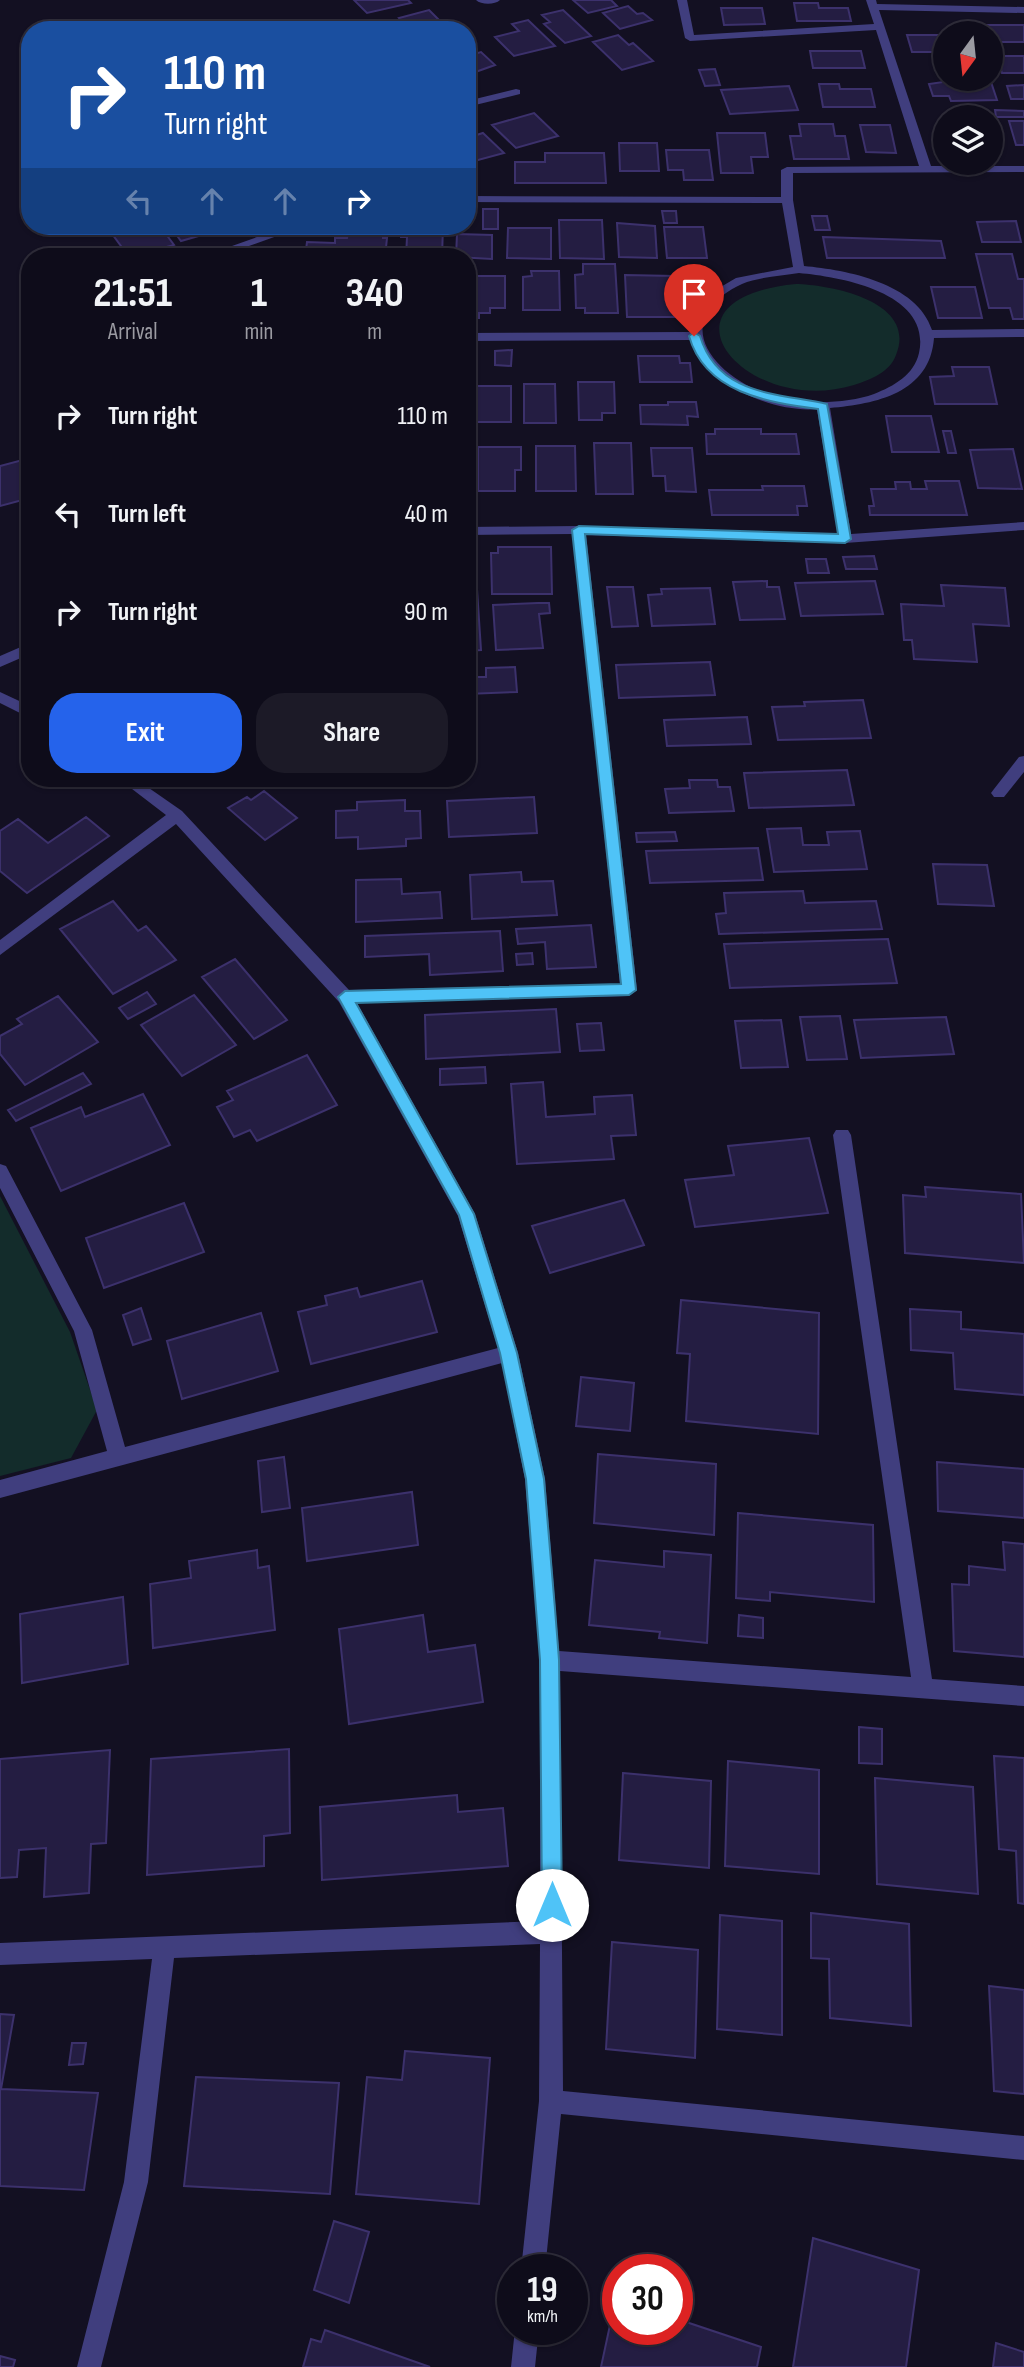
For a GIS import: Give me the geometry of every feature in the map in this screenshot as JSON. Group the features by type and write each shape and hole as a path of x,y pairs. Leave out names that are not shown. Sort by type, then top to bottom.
{"street":[{"path":"481,0 495,0"},
{"path":"682,0 690,37 880,27"},
{"path":"926,169 872,3 1024,10"},
{"path":"476,102 516,92"},
{"path":"799,269 787,200 787,170 1024,169"},
{"path":"476,199 787,200"},
{"path":"234,248 272,235"},
{"path":"799,269 848,275 892,293 920,319 926,334 927,350 922,364 911,378 895,390 874,398 823,406 769,399 746,391 709,366 699,351 694,336 695,321 714,294 751,275 799,269"},
{"path":"926,334 1024,333"},
{"path":"476,337 694,336"},
{"path":"823,406 845,539"},
{"path":"476,531 579,530 845,539 1024,526"},
{"path":"345,997 629,990 579,530"},
{"path":"0,662 21,652"},
{"path":"0,698 21,708"},
{"path":"999,793 1024,761"},
{"path":"137,787 177,815 345,997 466,1214 509,1353 535,1479 550,1660 551,2101 535,2254"},
{"path":"0,949 177,815"},
{"path":"842,1135 923,1689"},
{"path":"0,1171 83,1330 118,1455"},
{"path":"0,1489 118,1455 509,1353"},
{"path":"550,1660 1024,1696"},
{"path":"0,1954 552,1932"},
{"path":"89,2367 136,2182 164,1949"},
{"path":"551,2101 1024,2148"},
{"path":"523,2367 525,2345"}],"green space":[{"path":"796,284 849,293 883,309 895,321 899,336 896,355 889,366 860,383 815,391 778,385 749,372 728,352 719,331 726,311 750,294"},
{"path":"0,1196 70,1332 97,1410 71,1458 0,1476"}],"building":[{"path":"354,0 408,0 411,3 367,13"},
{"path":"573,0 611,0 617,6 588,13"},
{"path":"794,3 818,3 819,8 848,8 851,21 797,21"},
{"path":"628,6 637,14 643,13 652,20 620,29 603,13"},
{"path":"721,8 762,8 765,24 724,25"},
{"path":"429,10 440,21 402,21 399,18"},
{"path":"563,10 591,36 565,43 544,24 550,22 542,15"},
{"path":"528,20 555,46 514,56 495,37 519,31 512,24"},
{"path":"1003,25 1024,25 1024,42 1003,42"},
{"path":"618,35 629,45 633,43 653,61 622,70 593,42"},
{"path":"907,35 933,35 933,52 912,52"},
{"path":"810,51 861,51 865,68 813,68"},
{"path":"481,52 495,65 476,72 476,53"},
{"path":"1003,56 1024,56 1024,73 1003,73"},
{"path":"715,69 720,85 705,86 699,70"},
{"path":"933,83 933,91 994,91 997,100 951,101 949,96 933,96 929,84"},
{"path":"819,84 839,84 840,89 871,89 875,107 823,107"},
{"path":"1024,85 1024,99 1011,99 1007,86"},
{"path":"789,86 798,110 730,114 721,90"},
{"path":"1003,110 1024,111 1024,117 1003,117"},
{"path":"534,113 558,136 516,148 492,125"},
{"path":"1009,121 1024,121 1024,145 1016,145"},
{"path":"799,124 833,124 835,136 845,136 849,159 794,159 790,136 801,136"},
{"path":"860,125 890,125 896,153 866,152"},
{"path":"483,133 504,153 476,161 476,135"},
{"path":"717,133 765,133 768,157 751,157 753,173 721,173"},
{"path":"619,143 657,143 659,171 620,171"},
{"path":"666,150 709,150 713,180 684,180 683,170 668,170"},
{"path":"545,153 604,153 606,183 515,183 515,162 545,162"},
{"path":"483,209 498,209 498,229 483,229"},
{"path":"662,211 676,211 677,223 664,223"},
{"path":"812,216 827,216 830,230 815,230"},
{"path":"559,220 602,220 604,259 560,258"},
{"path":"1016,221 1021,242 982,242 977,222"},
{"path":"617,223 655,226 657,258 619,257"},
{"path":"664,227 703,227 707,258 667,258"},
{"path":"508,228 551,228 551,259 507,258"},
{"path":"113,235 167,235 174,245 163,248 122,248"},
{"path":"177,235 202,235 181,241"},
{"path":"348,235 383,235 383,238 387,238 386,248 306,248 307,242 335,243 335,238 347,238"},
{"path":"443,235 442,248 406,248 407,237 401,237"},
{"path":"457,235 492,235 492,259 476,258 476,248 456,248"},
{"path":"823,237 941,241 945,258 827,258"},
{"path":"976,254 1012,254 1018,279 1024,279 1024,319 1013,319 1010,308 989,308"},
{"path":"583,264 615,264 618,313 585,313 585,308 576,308 575,275 583,274"},
{"path":"531,271 559,271 560,310 523,310 523,277 532,276"},
{"path":"625,275 675,276 676,286 686,286 687,300 677,300 678,317 627,317"},
{"path":"476,276 505,276 505,308 490,308 490,313 479,313 479,318 476,318"},
{"path":"931,287 975,287 982,318 938,318"},
{"path":"512,350 511,366 495,365 495,351"},
{"path":"638,356 679,356 680,363 690,363 692,382 640,382"},
{"path":"952,367 989,367 997,404 935,404 930,377 954,376"},
{"path":"578,382 614,382 615,413 602,413 602,420 579,420"},
{"path":"524,384 555,384 556,423 524,423"},
{"path":"476,386 511,386 511,422 476,422"},
{"path":"668,402 696,402 698,417 687,416 688,425 641,424 640,405 668,405"},
{"path":"886,416 931,416 939,452 892,452"},
{"path":"715,429 761,429 761,434 796,434 799,454 707,454 706,434 715,434"},
{"path":"943,431 951,431 956,453 948,453"},
{"path":"594,443 631,443 633,494 596,494"},
{"path":"536,446 575,446 576,491 536,491"},
{"path":"478,447 521,447 521,470 515,470 515,491 478,491"},
{"path":"651,448 692,448 696,492 666,491 665,476 653,476"},
{"path":"1013,449 1022,489 978,488 970,450"},
{"path":"21,460 21,500 0,506 0,466"},
{"path":"925,481 959,481 967,515 870,515 869,506 874,506 871,489 896,489 895,482 910,482 911,489 927,489"},
{"path":"762,486 804,486 807,506 797,506 798,515 712,515 709,490 763,490"},
{"path":"498,547 551,547 552,594 492,594 491,553 498,553"},
{"path":"874,556 877,569 846,569 843,557"},
{"path":"806,559 826,559 829,573 808,573"},
{"path":"476,574 481,650 476,650"},
{"path":"767,581 767,587 779,587 785,619 740,620 733,582"},
{"path":"875,581 883,614 801,616 795,583"},
{"path":"941,585 1005,588 1009,626 973,624 977,662 914,659 912,640 904,640 901,604 944,606"},
{"path":"607,587 633,587 638,626 612,627"},
{"path":"710,588 715,624 652,626 648,595 662,594 661,589"},
{"path":"549,603 550,613 539,614 543,648 496,650 493,605"},
{"path":"710,662 715,695 619,698 616,665"},
{"path":"515,667 517,692 476,694 476,677 486,677 486,668"},
{"path":"863,700 871,738 778,740 772,707 805,706 804,702"},
{"path":"747,717 751,744 667,746 664,720"},
{"path":"847,770 854,805 749,808 744,773"},
{"path":"689,780 717,780 718,787 730,787 734,811 669,813 665,789 690,788"},
{"path":"264,791 297,818 265,840 228,808 247,797 251,800"},
{"path":"534,797 537,833 449,837 447,801"},
{"path":"405,800 405,811 420,811 421,838 406,839 406,846 358,849 358,837 336,838 336,811 357,810 357,802"},
{"path":"86,817 109,836 27,893 0,871 0,831 18,819 48,843"},
{"path":"801,828 803,845 829,845 827,832 860,831 867,869 774,872 767,829"},
{"path":"675,832 677,841 637,842 636,833"},
{"path":"758,848 763,880 650,883 646,851"},
{"path":"933,864 987,865 994,906 938,904"},
{"path":"521,872 522,882 553,881 557,915 472,919 470,875"},
{"path":"401,879 402,894 440,892 442,918 356,922 356,880"},
{"path":"803,891 805,903 876,901 882,929 719,934 716,914 726,913 724,893"},
{"path":"113,901 138,931 146,926 176,960 113,994 60,929"},
{"path":"591,925 596,967 547,969 545,942 518,944 516,929"},
{"path":"500,931 503,971 430,975 429,954 365,957 365,936"},
{"path":"888,939 897,983 730,988 724,944"},
{"path":"532,953 533,964 517,965 516,954"},
{"path":"235,959 287,1020 254,1039 202,977"},
{"path":"147,992 156,1004 128,1019 119,1008"},
{"path":"194,995 236,1045 182,1076 141,1025"},
{"path":"58,996 98,1042 25,1085 0,1054 0,1036 22,1024 17,1019"},
{"path":"556,1009 560,1052 426,1059 425,1015"},
{"path":"840,1016 847,1059 807,1060 800,1017"},
{"path":"946,1017 954,1054 861,1058 854,1020"},
{"path":"781,1020 788,1067 741,1068 735,1021"},
{"path":"601,1023 604,1050 580,1051 577,1024"},
{"path":"307,1055 337,1105 257,1141 250,1130 234,1137 217,1107 233,1100 227,1091"},
{"path":"485,1067 486,1083 440,1085 440,1069"},
{"path":"83,1073 91,1084 16,1121 8,1110"},
{"path":"543,1082 546,1117 595,1114 594,1097 632,1095 636,1135 611,1136 614,1159 517,1164 511,1084"},
{"path":"143,1094 170,1145 61,1191 31,1128 81,1107 85,1117"},
{"path":"809,1138 828,1213 695,1227 685,1180 734,1175 728,1146"},
{"path":"925,1187 1021,1194 1024,1263 905,1253 903,1195 926,1197"},
{"path":"624,1200 644,1245 550,1273 532,1226"},
{"path":"184,1203 204,1252 104,1288 86,1238"},
{"path":"422,1281 437,1332 311,1364 298,1312 327,1305 325,1296 357,1288 360,1297"},
{"path":"681,1300 819,1313 818,1434 686,1421 690,1354 677,1353"},
{"path":"141,1308 151,1339 133,1345 123,1315"},
{"path":"910,1309 961,1312 961,1329 1024,1334 1024,1395 955,1389 953,1353 911,1350"},
{"path":"261,1313 278,1371 182,1399 167,1341"},
{"path":"581,1377 634,1383 630,1431 576,1426"},
{"path":"598,1454 716,1464 714,1535 594,1523"},
{"path":"284,1457 290,1508 262,1512 258,1461"},
{"path":"937,1462 1024,1469 1024,1518 938,1511"},
{"path":"412,1492 418,1545 307,1561 302,1508"},
{"path":"738,1513 873,1525 874,1602 770,1592 770,1601 736,1598"},
{"path":"1003,1542 1024,1544 1024,1657 954,1651 952,1584 969,1585 969,1566 1005,1570"},
{"path":"257,1550 258,1568 269,1566 275,1630 153,1648 150,1584 191,1578 189,1561"},
{"path":"664,1551 711,1555 707,1643 659,1638 660,1632 589,1625 595,1560 664,1567"},
{"path":"123,1597 128,1664 22,1683 20,1614"},
{"path":"423,1615 428,1652 475,1645 483,1702 349,1724 339,1629"},
{"path":"739,1615 763,1618 763,1638 738,1636"},
{"path":"859,1727 882,1729 882,1764 859,1763"},
{"path":"289,1749 290,1833 264,1836 264,1866 147,1875 151,1759"},
{"path":"110,1750 106,1843 91,1844 89,1893 44,1897 46,1848 19,1850 17,1877 0,1878 0,1759"},
{"path":"994,1756 1024,1758 1024,1904 1018,1903 1016,1851 999,1849"},
{"path":"728,1761 819,1770 819,1874 725,1866"},
{"path":"623,1773 711,1781 709,1868 619,1860"},
{"path":"875,1778 973,1787 978,1894 877,1884"},
{"path":"457,1795 458,1812 503,1808 508,1866 322,1880 320,1807"},
{"path":"811,1913 909,1924 911,2026 830,2018 829,1959 811,1958"},
{"path":"720,1915 782,1921 782,2035 717,2029"},
{"path":"612,1942 698,1950 695,2058 606,2049"},
{"path":"989,1986 1024,1990 1024,2094 994,2091"},
{"path":"0,2014 14,2015 1,2089 98,2093 84,2190 0,2186"},
{"path":"72,2043 86,2043 83,2064 69,2065"},
{"path":"405,2051 490,2058 479,2204 356,2194 367,2077 402,2080"},
{"path":"196,2077 339,2083 330,2194 184,2186"},
{"path":"334,2221 369,2232 349,2303 314,2290"},
{"path":"813,2238 919,2270 906,2367 793,2367"},
{"path":"693,2324 761,2347 757,2367 601,2367 606,2345 693,2345"},
{"path":"325,2330 430,2367 303,2367 311,2339 321,2342"},
{"path":"996,2343 1024,2352 1024,2367 993,2367"},
{"path":"0,2356 15,2360 13,2367 0,2367"}],"route":[{"path":"552,1905 550,1660 535,1479 509,1353 466,1214 345,997 629,990 579,530 845,539 823,406 769,399 725,380 709,366 699,351 694,336"}]}
